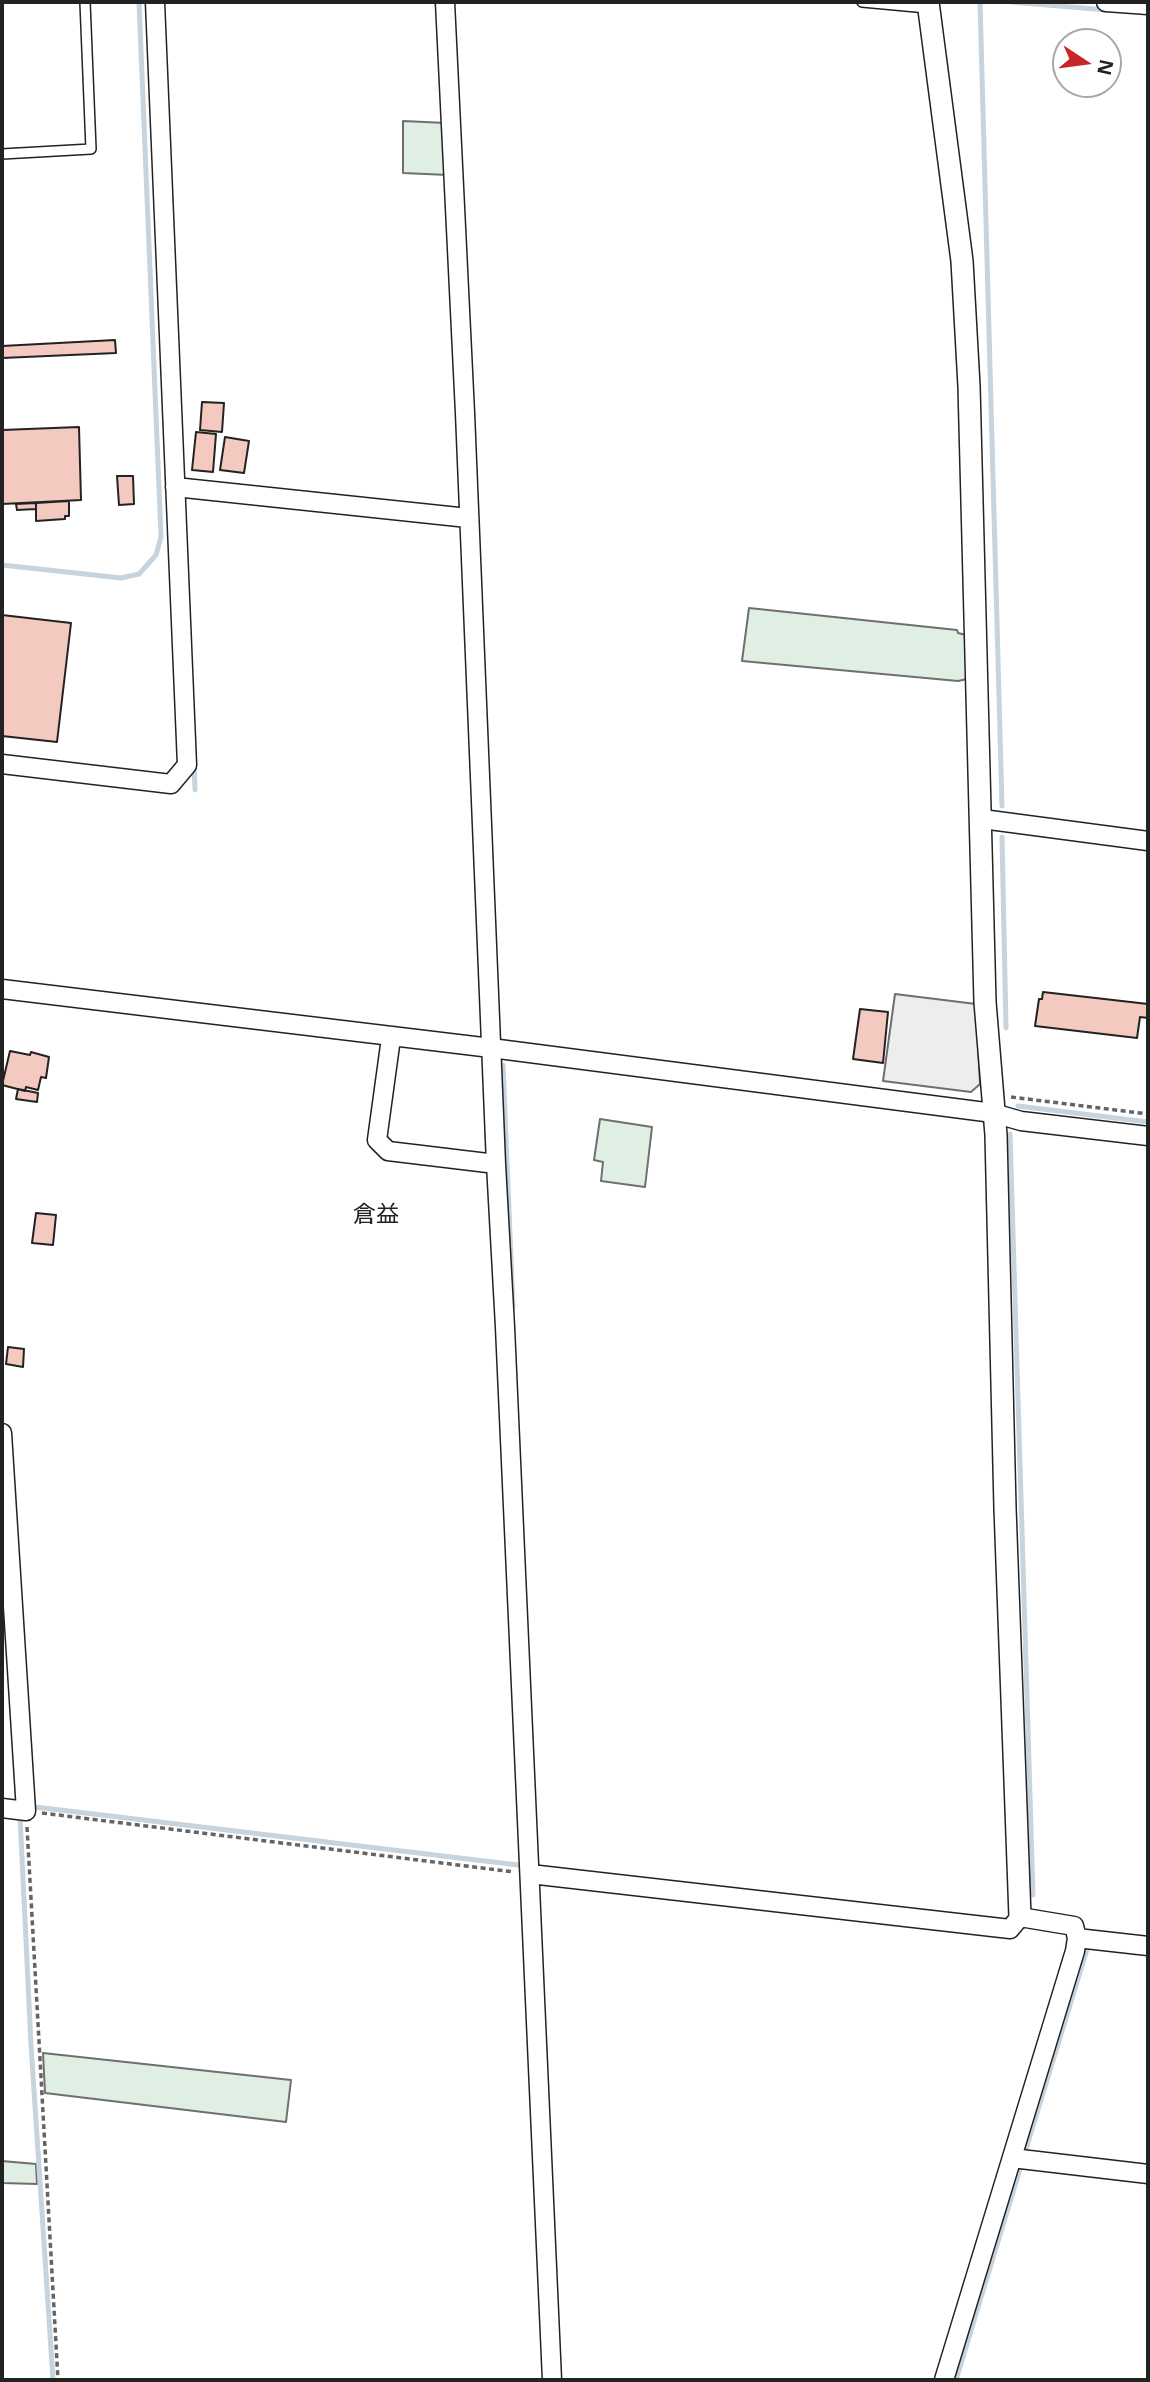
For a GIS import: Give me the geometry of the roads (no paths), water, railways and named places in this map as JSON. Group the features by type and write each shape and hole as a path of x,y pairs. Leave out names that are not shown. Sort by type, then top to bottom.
{"street":[{"path":"2,764 171,784 187,765 155,2"},
{"path":"445,2 552,2380"},
{"path":"1106,2 1148,5"},
{"path":"530,1874 1010,1929 1020,1917 999,1105 985,1002 969,386 962,261 929,5"},
{"path":"175,487 468,518"},
{"path":"982,819 1148,841"},
{"path":"2,989 391,1038 491,1044 999,1105 1021,1121 1148,1136"},
{"path":"391,1038 377,1140 388,1151 496,1164"},
{"path":"2,1433 26,1807 2,1808"},
{"path":"944,2380 1077,1938 1074,1926 1020,1917"},
{"path":"1077,1938 1148,1946"},
{"path":"1012,2158 1148,2174"}],"lane":[{"path":"2,154 91,149 85,2"},
{"path":"862,2 929,5"}],"waterway":[{"path":"2,565 121,578 139,574 156,555 161,537 139,2"},
{"path":"980,2 1002,806"},
{"path":"1011,2 1107,10"},
{"path":"194,765 195,790"},
{"path":"1002,837 1006,1028"},
{"path":"503,1065 513,1307"},
{"path":"1018,1106 1148,1122"},
{"path":"1010,1134 1033,1895"},
{"path":"27,1806 518,1865"},
{"path":"20,1816 31,2045 53,2380"},
{"path":"1026,2149 1088,1946"},
{"path":"956,2380 1020,2169"}],"district":[{"name":"倉益","path":"376,1215"}]}
